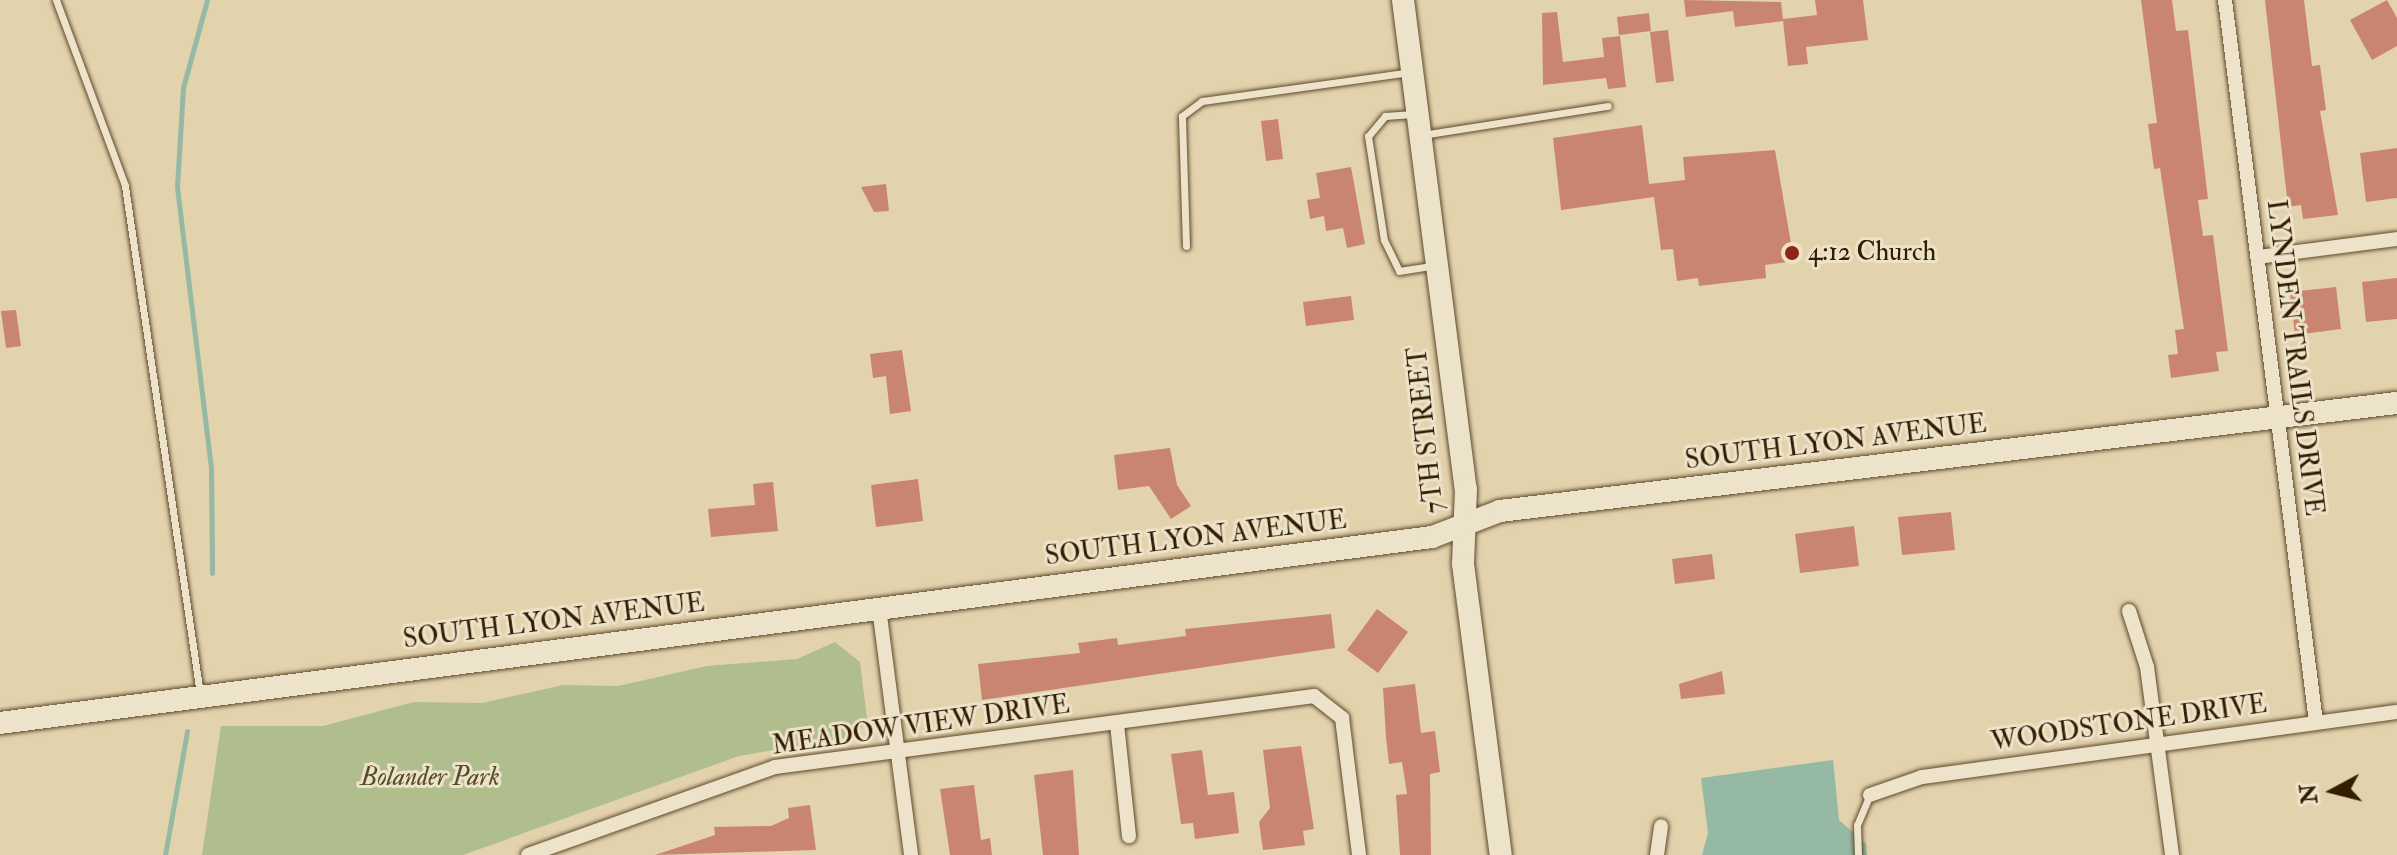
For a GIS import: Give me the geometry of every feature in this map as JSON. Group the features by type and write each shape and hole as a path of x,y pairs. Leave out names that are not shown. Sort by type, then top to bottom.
{"street":[{"name":"7TH STREET","path":"1403,0 1437,265 1501,855"},
{"name":"LYNDEN TRAILS DRIVE","path":"2225,0 2316,722"},
{"path":"2258,257 2397,239"},
{"name":"SOUTH LYON AVENUE","path":"0,723 1432,537 1512,510 2277,420 2397,403"},
{"path":"879,608 911,855"},
{"path":"2129,611 2147,667 2172,855"},
{"name":"MEADOW VIEW DRIVE","path":"528,855 775,767 1314,696 1331,702 1342,718 1359,855"},
{"name":"WOODSTONE DRIVE","path":"1870,795 1922,777 2397,712"},
{"path":"1117,724 1129,836"},
{"path":"1657,855 1661,826"}],"lane":[{"path":"56,0 125,186 201,696"},
{"path":"1186,246 1182,116 1202,101 1412,72"},
{"path":"1437,265 1399,271 1390,261 1368,136 1385,116 1419,124 1608,106"},
{"path":"1858,855 1857,825 1870,795"}],"green space":[{"name":"Bolander Park","path":"835,642 860,662 867,719 856,736 739,756 463,855 202,855 221,726 323,726 414,702 482,703 563,685 618,686 707,666 797,659"}],"shaded area":[{"path":"1833,760 1839,820 1866,844 1867,855 1702,855 1708,833 1701,778"}],"building":[{"path":"1684,0 1781,2 1783,19 1817,15 1815,0 1863,0 1868,40 1806,47 1808,64 1788,66 1783,21 1735,27 1733,11 1686,17"},
{"path":"2141,0 2172,0 2176,31 2188,30 2208,199 2198,200 2203,236 2213,235 2228,351 2216,352 2219,371 2171,378 2168,355 2178,354 2175,330 2184,329 2160,168 2154,169 2148,124 2157,123"},
{"path":"2265,0 2304,0 2312,66 2320,65 2326,110 2320,111 2338,215 2303,219 2301,205 2288,207"},
{"path":"2387,0 2397,18 2397,46 2372,60 2350,20"},
{"path":"1557,12 1563,62 1604,57 1602,38 1620,36 1626,87 1608,89 1606,78 1543,85 1542,13"},
{"path":"1649,13 1651,31 1619,35 1617,17"},
{"path":"1668,30 1674,81 1656,83 1650,32"},
{"path":"1278,119 1283,159 1266,161 1261,121"},
{"path":"1642,125 1649,184 1685,180 1683,157 1775,150 1794,261 1765,265 1766,278 1699,286 1698,278 1677,281 1673,249 1661,250 1654,197 1561,210 1553,138"},
{"path":"2397,148 2397,198 2366,202 2360,153"},
{"path":"1351,167 1365,244 1347,248 1343,228 1326,231 1324,216 1310,219 1307,200 1320,198 1316,173"},
{"path":"886,184 889,211 874,212 861,187"},
{"path":"2397,278 2397,319 2366,322 2362,282"},
{"path":"2336,287 2341,329 2295,335 2290,292"},
{"path":"1351,296 1354,320 1306,326 1303,302"},
{"path":"16,310 21,346 6,348 1,311"},
{"path":"902,350 911,411 890,414 886,376 873,378 870,354"},
{"path":"1170,448 1177,485 1191,506 1171,519 1149,486 1118,490 1114,455"},
{"path":"918,479 923,521 876,527 871,485"},
{"path":"773,482 778,531 711,537 708,509 755,505 753,484"},
{"path":"1951,512 1955,550 1902,555 1898,517"},
{"path":"1854,526 1859,566 1800,573 1795,534"},
{"path":"1712,554 1715,579 1675,584 1672,559"},
{"path":"1377,609 1408,632 1378,673 1347,650"},
{"path":"1331,614 1335,648 982,700 978,664 1080,653 1078,643 1117,638 1118,645 1186,636 1185,629"},
{"path":"1722,671 1725,694 1681,699 1679,684"},
{"path":"1415,684 1421,733 1435,731 1440,772 1430,774 1431,855 1400,855 1396,795 1407,794 1402,762 1389,764 1386,737 1383,688"},
{"path":"1301,746 1314,829 1303,831 1305,845 1263,850 1259,822 1270,808 1263,750"},
{"path":"1202,750 1208,795 1234,792 1239,833 1195,839 1193,823 1181,824 1171,754"},
{"path":"1073,770 1079,855 1043,855 1034,775"},
{"path":"974,785 981,840 990,838 992,855 950,855 940,789"},
{"path":"810,805 816,850 655,855 715,835 714,827 771,826 789,818 788,808"}],"waterway":[{"path":"207,0 183,88 177,187 211,469 212,573"},
{"path":"165,855 187,731"}],"place":[{"name":"4:12 Church","path":"1792,253"}]}
